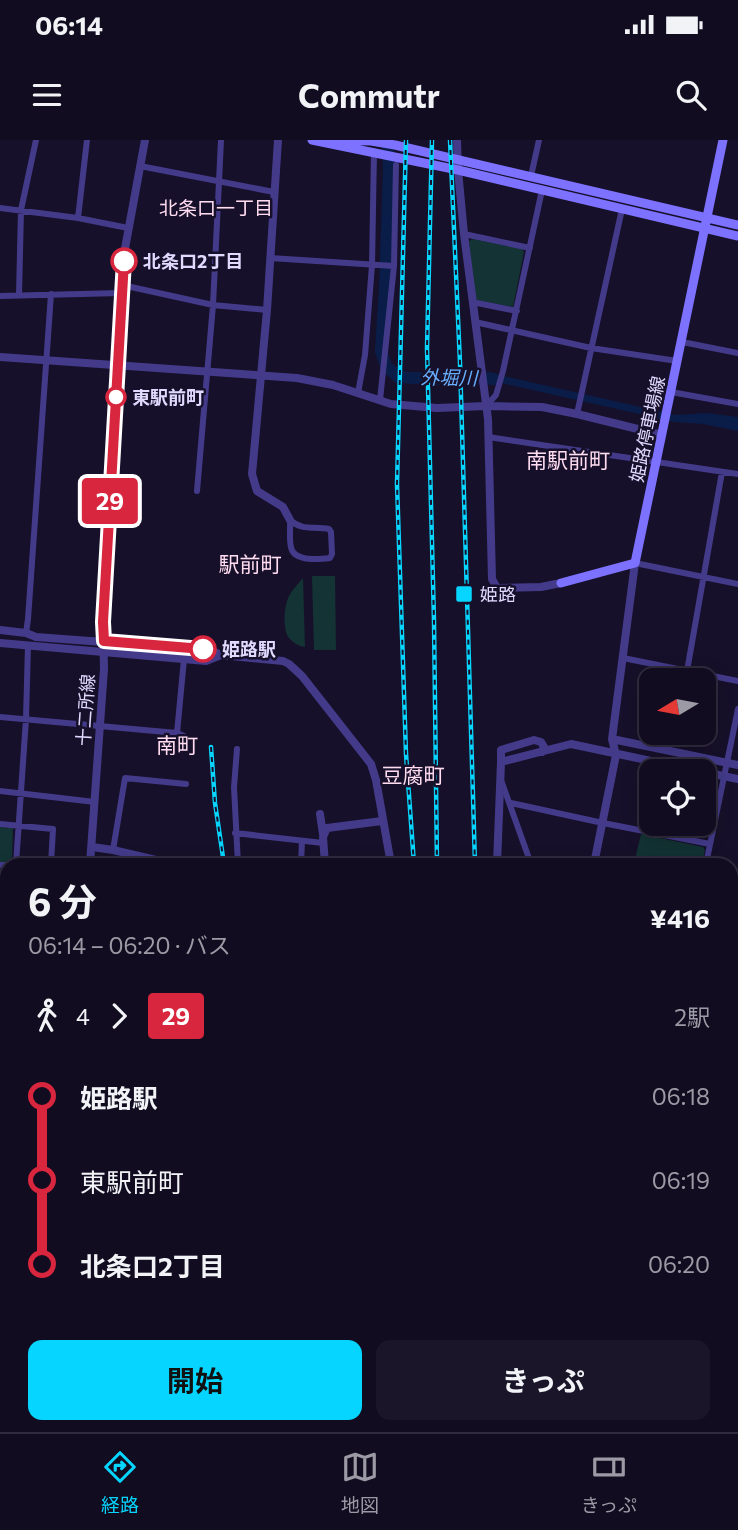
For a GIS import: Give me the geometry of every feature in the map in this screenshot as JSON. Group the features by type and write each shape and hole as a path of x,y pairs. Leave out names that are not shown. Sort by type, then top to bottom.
{"main road":[{"path":"312,140 376,153 396,161 458,170 622,209 738,225"},
{"path":"329,140 376,141 531,176 706,222 738,236"},
{"name":"姫路停車場線","path":"635,563 723,140"},
{"path":"561,583 635,563"}],"street":[{"path":"19,295 21,210 36,140"},
{"path":"78,218 88,140"},
{"name":"十二所線","path":"91,858 104,653 103,622 121,289 128,228 145,140"},
{"path":"197,491 213,305 221,140"},
{"path":"278,140 253,484 257,491 282,507 297,526 329,529 332,554 330,558 300,559 295,556 291,550 290,520"},
{"path":"457,140 464,234 486,406 492,579 497,588 541,587 561,583"},
{"path":"531,176 539,140"},
{"path":"358,393 375,265 376,153"},
{"path":"380,400 394,266 396,161"},
{"path":"140,166 274,192"},
{"path":"486,406 499,387 542,190"},
{"path":"0,208 78,218 128,228"},
{"path":"577,414 622,209"},
{"path":"464,234 530,248"},
{"path":"270,258 394,266"},
{"path":"0,296 121,289 213,305 267,310"},
{"path":"26,633 51,294"},
{"path":"472,302 517,311"},
{"path":"475,322 591,348 677,361"},
{"path":"682,342 738,353"},
{"path":"0,357 297,378 321,382 391,404 438,408 542,407 662,435"},
{"path":"671,392 738,404"},
{"path":"488,436 738,474"},
{"path":"688,668 722,472"},
{"path":"595,858 616,755 612,739 635,563 738,584"},
{"path":"0,630 36,637 211,649 221,655 283,661 295,669 372,767 390,858"},
{"path":"0,643 206,661 221,655"},
{"path":"16,858 28,645"},
{"path":"623,658 672,668"},
{"path":"0,717 180,734 184,659"},
{"path":"716,677 738,681"},
{"path":"707,858 738,709"},
{"path":"612,739 738,765"},
{"path":"497,858 501,750 534,740 541,742 544,747 542,752"},
{"path":"500,762 571,744 639,759"},
{"path":"237,748 234,787 237,858"},
{"path":"716,774 738,779"},
{"path":"113,850 125,778 186,784"},
{"path":"501,778 529,858"},
{"path":"0,791 95,802"},
{"path":"511,803 710,844"},
{"path":"320,814 325,858"},
{"path":"323,840 325,830 332,827 383,821"},
{"path":"0,824 53,829 51,858"},
{"path":"235,833 302,841 323,840"},
{"path":"301,858 302,841"},
{"path":"92,848 113,850 137,858"}],"green space":[{"path":"473,239 522,249 524,252 513,307 475,298 469,241"},
{"path":"312,576 335,576 336,650 314,650"},
{"path":"303,578 305,647 289,637 285,621 289,596"},
{"path":"0,827 13,828 12,858 0,858"},
{"path":"641,836 651,836 703,847 703,858 635,858"}],"water":[{"path":"486,372 676,415 707,413 738,417 738,431 675,422 497,382 487,384"}],"waterway":[{"name":"外堀川","path":"388,140 381,351 386,366 398,377 494,379"}],"railway":[{"path":"406,140 397,484 406,754 414,858"},
{"path":"432,140 427,348 437,858"},
{"path":"450,140 460,363 475,858"},
{"path":"211,747 223,858"}],"bus line":[{"name":"29","path":"124,261 104,641 203,649"}],"place":[{"name":"北条口2丁目","path":"124,261"},
{"name":"東駅前町","path":"116,397"},
{"name":"姫路","path":"464,594"},
{"name":"姫路駅","path":"203,649"}],"district":[{"name":"北条口一丁目","path":"216,207"},
{"name":"南駅前町","path":"568,459"},
{"name":"駅前町","path":"250,563"},
{"name":"南町","path":"177,744"},
{"name":"豆腐町","path":"413,774"}]}
